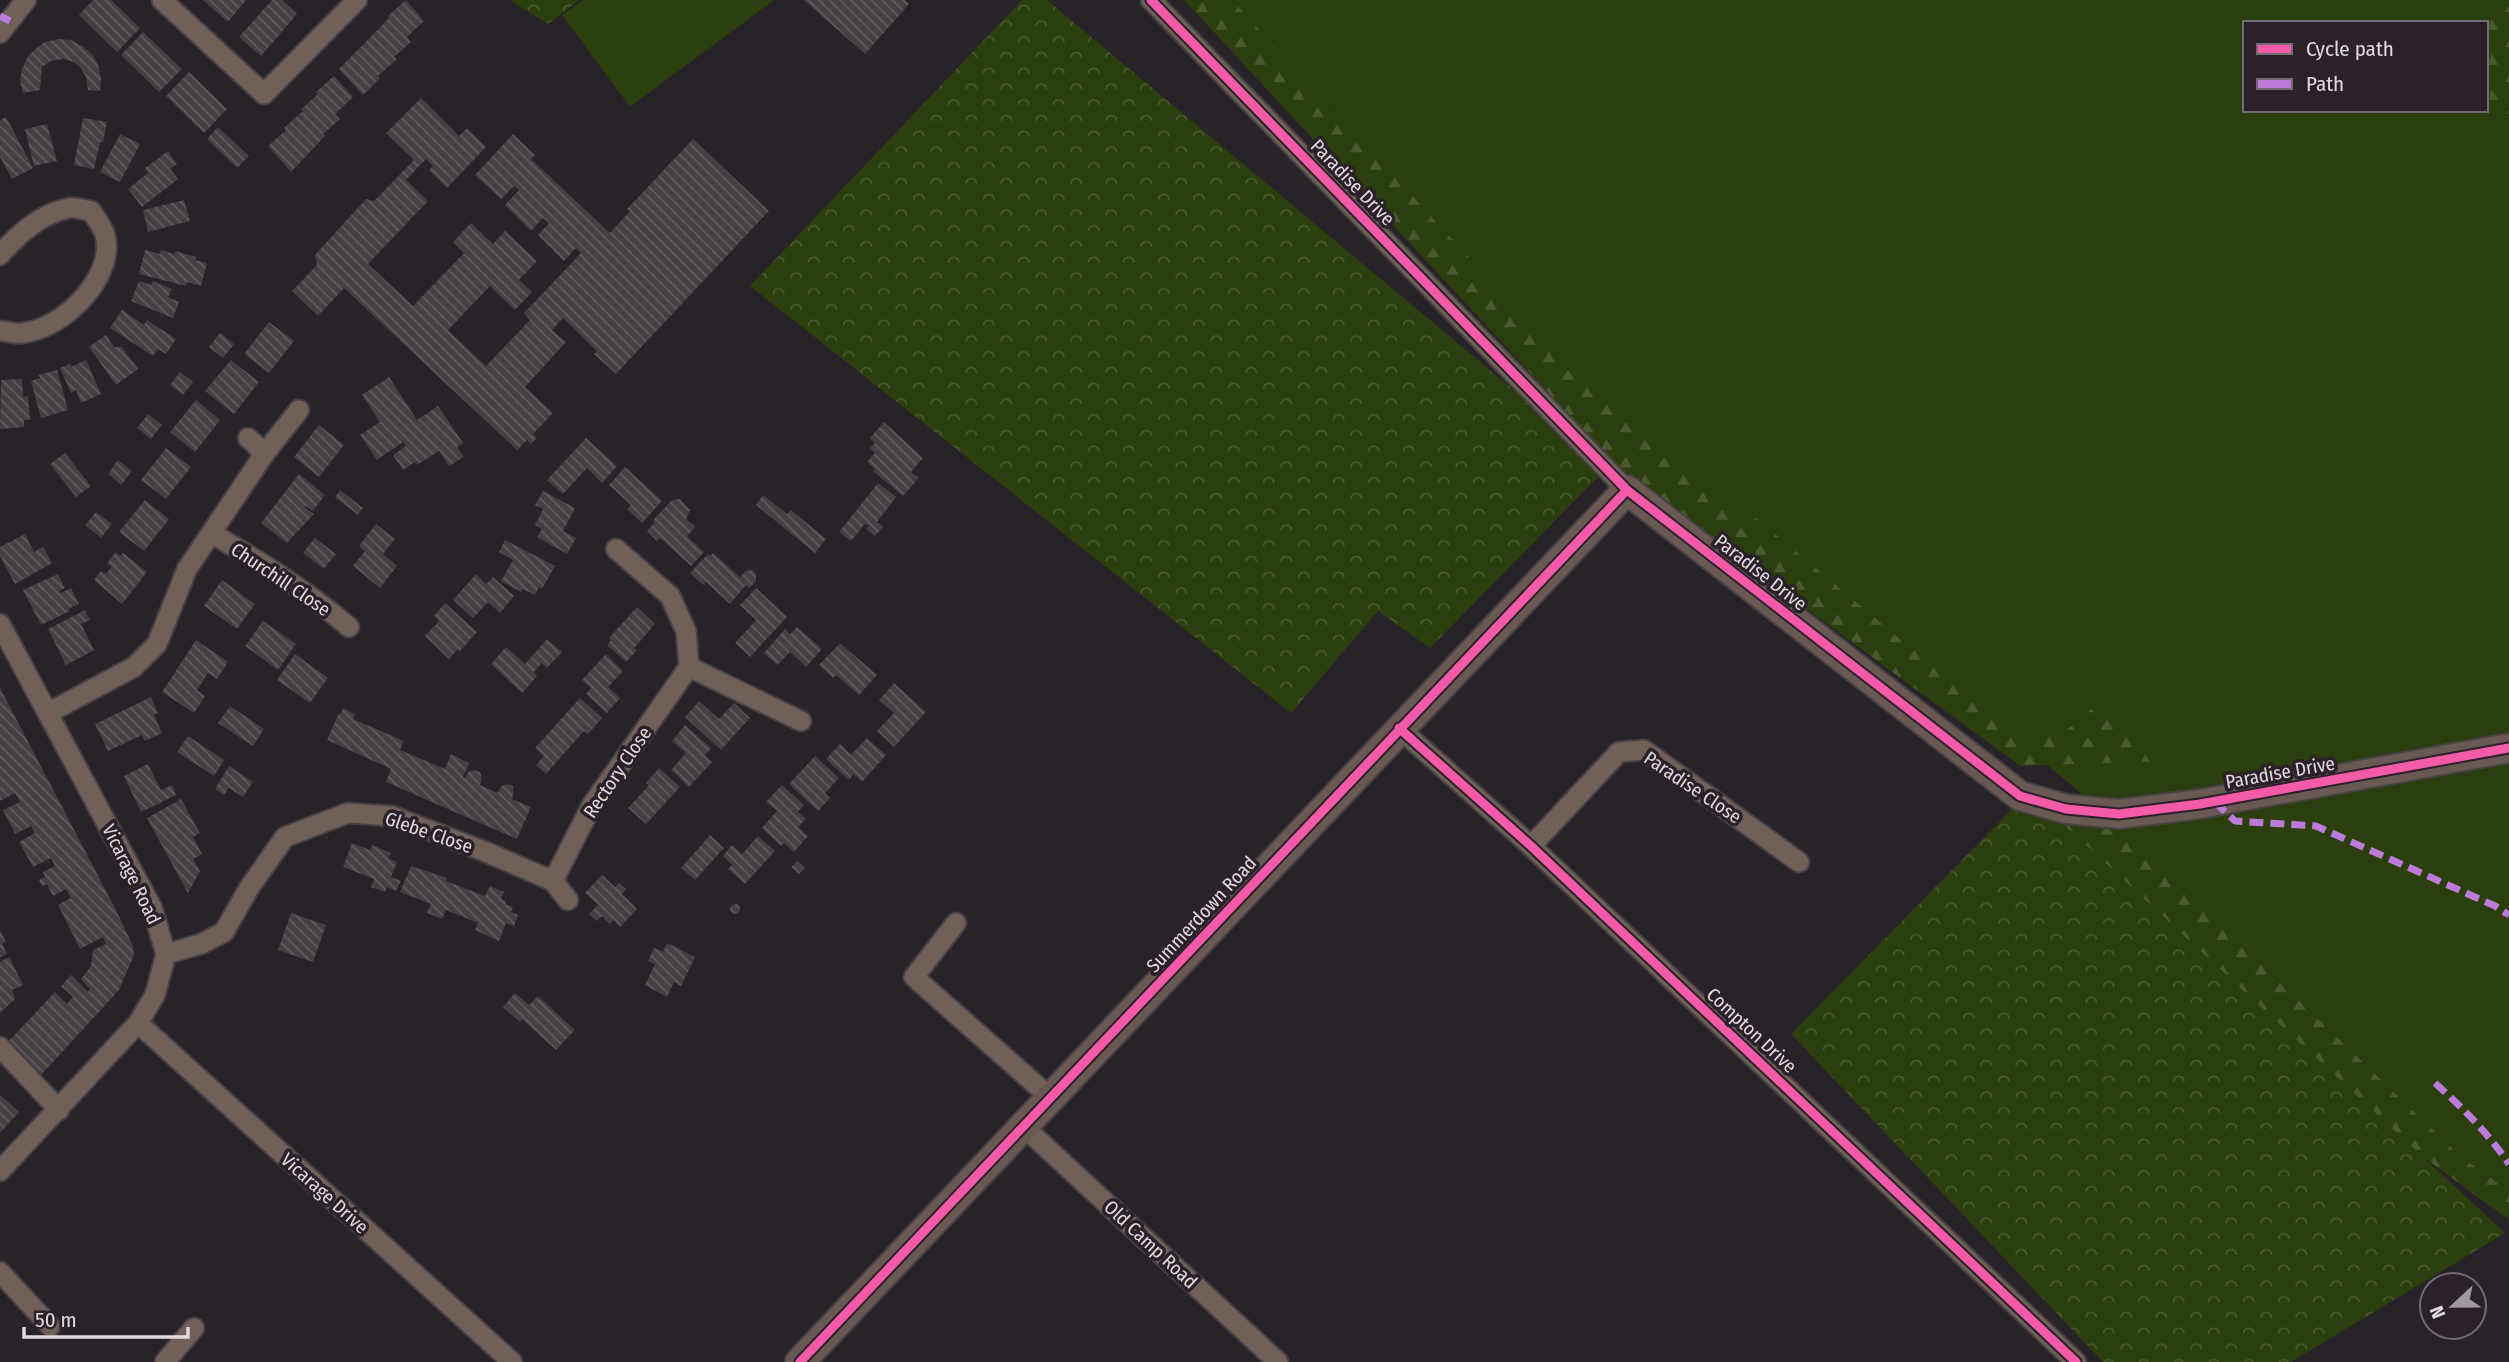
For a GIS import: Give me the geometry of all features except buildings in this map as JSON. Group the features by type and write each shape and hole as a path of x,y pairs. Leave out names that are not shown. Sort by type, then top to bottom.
{"street":[{"path":"0,33 26,0"},
{"path":"162,0 264,94 357,0"},
{"name":"Paradise Drive","path":"1151,0 1627,489 2020,796 2066,809 2119,814 2207,803 2509,748"},
{"path":"0,256 7,246 44,216 71,208 91,211 105,234 106,257 82,301 51,323 22,333 0,331"},
{"name":"Churchill Close","path":"48,713 134,667 157,644 187,569 265,453 299,410"},
{"path":"248,438 265,453"},
{"name":"Summerdown Road","path":"800,1362 1627,489"},
{"name":"Churchill Close","path":"211,533 267,566 349,627"},
{"path":"616,549 670,596 686,631 689,667 801,721"},
{"name":"Vicarage Road","path":"0,624 152,908 166,954"},
{"name":"Rectory Close","path":"553,881 592,805 689,667"},
{"name":"Compton Drive","path":"1399,728 1531,846 2076,1362"},
{"name":"Paradise Close","path":"1531,846 1619,752 1644,750 1799,862"},
{"name":"Glebe Close","path":"166,954 201,944 224,932 249,888 285,837 348,813 392,816 553,881 568,900"},
{"path":"956,923 914,977 1052,1099"},
{"path":"0,1171 138,1023 155,995 166,954"},
{"name":"Vicarage Drive","path":"138,1023 512,1362"},
{"path":"0,1047 59,1110"},
{"name":"Old Camp Road","path":"1024,1127 1278,1362"},
{"path":"0,1272 50,1325"},
{"path":"165,1362 194,1328"}],"green space":[{"path":"510,0 579,0 548,24"},
{"path":"583,0 774,0 630,107 562,15"},
{"path":"1022,0 1047,0 1607,468 1430,648 1378,611 1291,713 750,286"},
{"path":"1184,0 1232,0 1547,342 1999,722 2056,739 2100,702 2163,761 2020,766 1625,475"},
{"path":"1232,0 2509,0 2509,1191 2460,1156 2110,818 1547,342"},
{"path":"2495,0 2509,0 2509,114 2487,113 2492,82 2488,73 2488,21 2479,21"},
{"path":"2029,792 2505,1233 2442,1271 2418,1271 2418,1285 2291,1362 2103,1362 1791,1034"},
{"path":"2017,808 2110,818 2460,1156 2509,1191 2509,1220 2328,1087"}],"marked path":[{"path":"0,16 10,21"},
{"path":"2215,802 2235,821 2316,826 2495,906 2509,915"},
{"path":"2435,1083 2475,1121 2509,1164"}],"cycle path":[{"path":"1151,0 1627,490 2020,796 2066,809 2119,814 2200,804 2509,748"},
{"path":"800,1362 1627,490"},
{"path":"1399,728 1531,846 2076,1362"}]}
